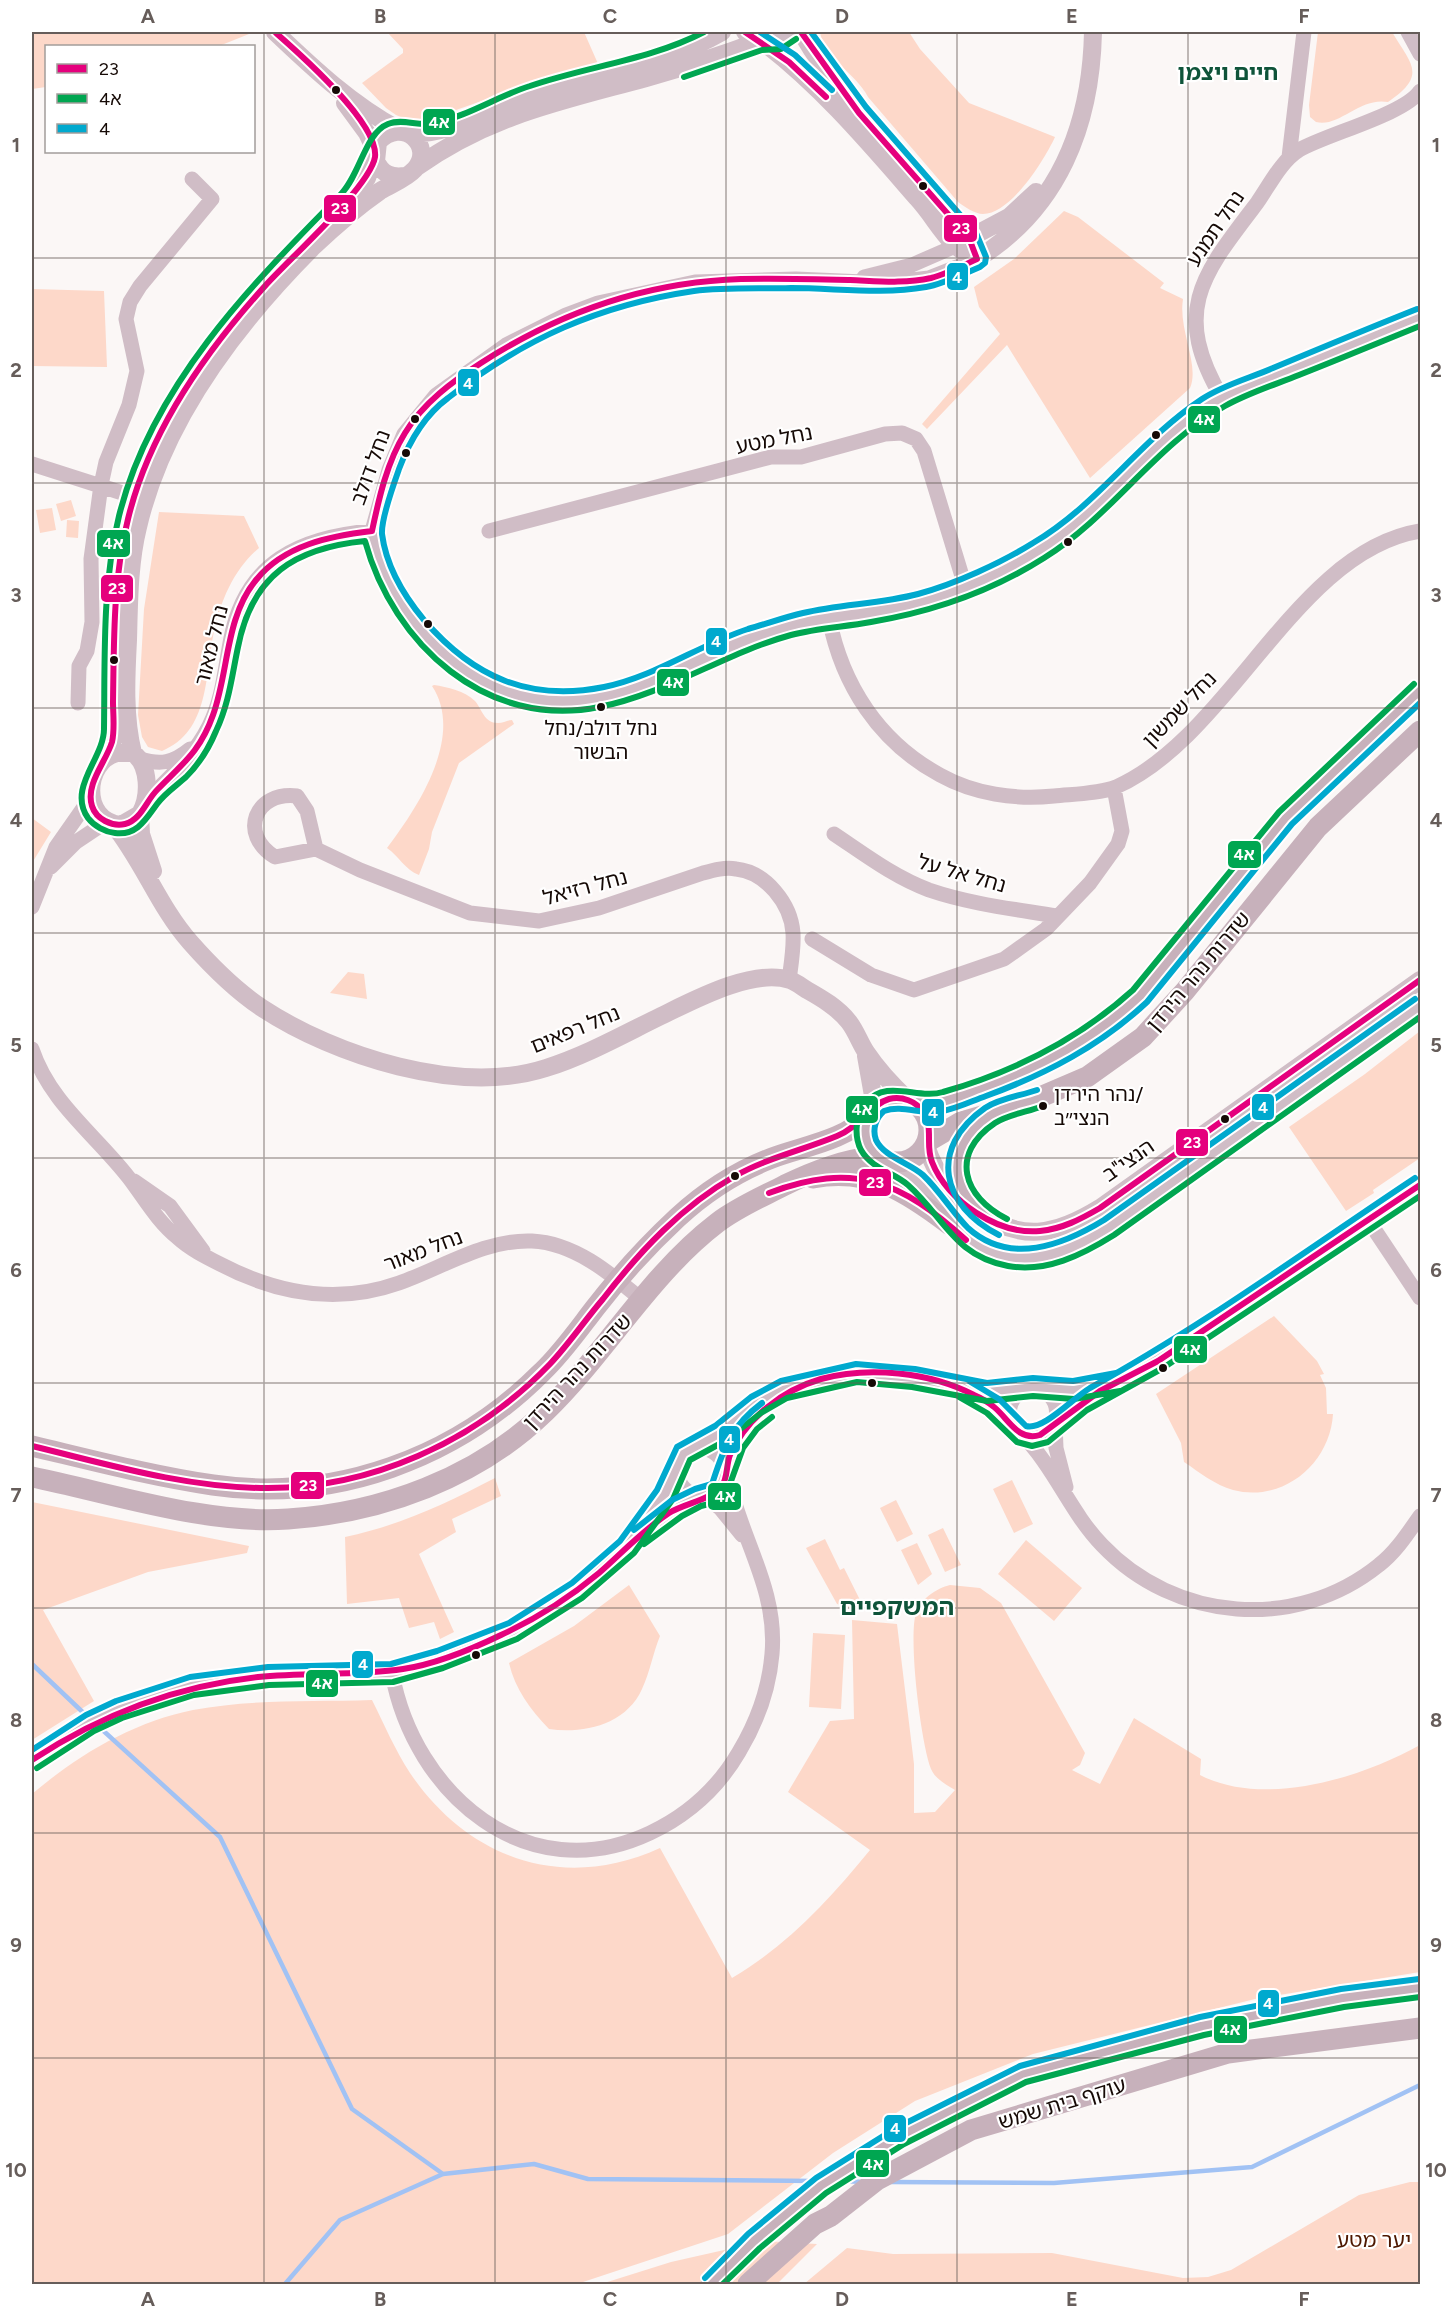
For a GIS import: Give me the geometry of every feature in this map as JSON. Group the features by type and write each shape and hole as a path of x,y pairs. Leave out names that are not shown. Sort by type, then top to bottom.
{"main road":[{"name":"שדרות נהר הירדן","path":"910,1101 938,1103 1031,1069 1072,1050 1119,1017 1146,989 1285,818 1318,784 1420,691"},
{"name":"שדרות נהר הירדן","path":"927,1144 961,1122 1033,1101 1087,1077 1143,1037 1185,991 1318,827 1420,731"},
{"path":"888,1099 910,1101 924,1112 928,1121 927,1144 912,1159 902,1162 883,1159 866,1139 866,1125 872,1111 888,1099"},
{"name":"שדרות נהר הירדן","path":"32,1446 193,1481 234,1487 298,1488 371,1476 435,1450 498,1413 544,1371 618,1281 677,1218 721,1185 771,1159 849,1132 872,1111"},
{"path":"976,1211 961,1188 956,1167 958,1153 969,1135 993,1114"},
{"name":"שדרות נהר הירדן","path":"32,1477 198,1513 245,1518 297,1518 388,1503 455,1474 519,1434 545,1412 591,1363 675,1262 717,1223 807,1173 837,1162 883,1159"},
{"path":"786,1185 833,1176 882,1182 909,1194 950,1225"},
{"name":"עוקף בית שמש","path":"711,2284 754,2241 821,2186 900,2136 1023,2074 1202,2026 1343,1998 1420,1988"},
{"name":"עוקף בית שמש","path":"748,2284 815,2224 831,2216 877,2180 971,2130 1228,2053 1420,2028"}],"street":[{"path":"275,32 334,87 364,110 404,132 419,145 421,153 411,171 391,176 384,173 367,133 334,87"},
{"path":"32,907 56,847 91,797 95,773 107,757 113,740 117,597 126,526 135,497 155,444 174,405 209,352 268,282 358,190 367,178 382,138 404,132 433,133 534,94 693,47 722,32"},
{"path":"46,872 76,842 110,823 127,823 142,808 147,787 129,737 128,696 129,598 137,528 165,448 183,411 217,359 275,289 315,246 345,219 381,191 466,136 538,106 683,68 756,38 779,40 791,32"},
{"path":"801,32 820,64 961,243"},
{"name":"נחל דולב","path":"1093,32 1089,94 1069,154 1042,202 1019,229 976,259 929,278 886,283 853,280 739,279 695,282 598,303 566,315 506,345 436,395 418,414 405,434 389,470 372,531 389,585 415,626 439,651 473,676 526,697 558,702 610,695 657,678 737,642 807,621 866,614 924,602 965,586 1040,550 1104,501 1171,434 1222,398 1420,317"},
{"path":"1289,157 1304,32"},
{"path":"1408,32 1420,54"},
{"path":"756,38 826,97 976,259"},
{"name":"נחל תמנע","path":"1222,398 1201,357 1196,336 1195,317 1199,292 1218,254 1289,157 1321,140 1409,103 1420,91"},
{"path":"1293,120 1298,134 1312,140 1321,140"},
{"name":"נחל דולב","path":"853,280 912,265 1010,217 1059,170"},
{"path":"78,703 79,666 87,651 92,622 91,559 101,485 106,462 129,405 136,371 126,319 130,302 140,286 212,199 192,179"},
{"name":"נחל מטע","path":"489,531 771,457 801,456 885,434 902,433 916,439 924,451 965,586"},
{"path":"32,464 135,497"},
{"name":"נחל מאור","path":"142,808 177,773 199,742 217,706 240,606 255,581 271,563 308,543 324,537 372,531"},
{"name":"נחל שמשון","path":"829,618 839,659 867,712 901,749 930,770 969,789 1016,797 1077,794 1114,788 1144,772 1179,745 1273,639 1349,562 1375,547 1420,531"},
{"name":"נחל מאור","path":"136,756 163,763 171,761 199,742"},
{"path":"107,757 117,753 136,756"},
{"path":"812,939 871,975 914,990 1004,959 1031,942 1090,883 1118,844 1122,831 1114,788"},
{"path":"297,796 307,811 316,849 275,857 262,849 254,826 257,814 264,804 273,797 297,796"},
{"path":"91,797 98,816 110,823"},
{"name":"נחל רפאים","path":"142,808 146,852 170,915"},
{"name":"נחל רפאים","path":"110,823 170,915 188,939 228,982 288,1023 313,1037 416,1070 466,1078 506,1076 545,1069 600,1046 710,992 751,980 789,980 826,1000 850,1023 865,1051 889,1083 910,1101"},
{"name":"נחל אל על","path":"834,834 888,870 928,890 981,903 1056,916"},
{"name":"נחל רזיאל","path":"316,849 443,904 470,913 538,921 599,908 719,869 743,870 768,884 783,901 787,910 793,934 789,980"},
{"name":"הנצי\"ב","path":"927,1144 935,1168 950,1190 985,1219 1017,1232 1052,1231 1085,1217 1420,980"},
{"name":"הנצי\"ב","path":"883,1159 917,1182 950,1225 966,1240 1011,1258 1051,1255 1091,1239 1420,1006"},
{"name":"נחל מאור","path":"32,1049 37,1066 62,1105 130,1178 170,1206 208,1258 266,1284 299,1294 361,1293 398,1283 507,1242 533,1241 573,1252 618,1281 642,1300"},
{"name":"נחל רפאים","path":"865,1051 872,1111"},
{"path":"1016,1428 1040,1436 1082,1403 1158,1361 1420,1185"},
{"path":"1368,1220 1420,1298"},
{"path":"631,1542 664,1495 683,1454 720,1434 769,1397 799,1385 837,1376 873,1373 913,1378 964,1389 999,1392 1025,1388 1044,1390 1084,1388 1118,1382"},
{"path":"32,1760 80,1729 119,1710 192,1686 277,1675 392,1673 440,1660 513,1631 577,1590 631,1542 677,1508 720,1489 735,1444 750,1423 799,1385"},
{"path":"1016,1428 1009,1404 1015,1394 1025,1388"},
{"path":"964,1389 993,1406 1016,1428 1101,1544 1141,1578 1190,1600 1208,1605 1258,1611 1309,1603 1346,1588 1382,1564 1420,1516"},
{"path":"1044,1390 1056,1405 1056,1448 1069,1499"},
{"path":"392,1673 398,1701 427,1763 449,1790 476,1816 511,1837 543,1849 580,1852 631,1843 672,1822 703,1800 734,1761 759,1711 770,1674 773,1634 768,1592 726,1470 717,1452 696,1447"},
{"path":"676,1468 683,1490 702,1497 735,1525 754,1552"}],"green space":[{"path":"32,32 247,32 249,34 222,45 45,45 45,87 32,89"},
{"path":"387,32 584,32 599,66 530,84 422,122 412,122 386,108 362,83 403,53 403,49"},
{"path":"820,32 909,32 920,49 969,103 1055,137 1026,184 1005,205 994,212 980,214 973,212 958,202 868,97 863,88 834,58 823,42"},
{"path":"1318,32 1392,32 1410,61 1412,76 1408,84 1388,102 1368,104 1333,121 1316,122 1310,117 1309,105"},
{"path":"1064,211 1078,217 1164,283 1160,288 1183,299 1183,323 1191,358 1190,388 1090,478 1007,345 927,429 922,424 1000,334 979,307 974,287 1014,259"},
{"path":"32,289 104,291 107,367 32,366"},
{"path":"71,500 76,516 61,521 56,504"},
{"path":"52,508 56,530 40,533 36,510"},
{"path":"159,512 244,516 259,548 242,565 220,608 203,700 197,716 189,730 178,742 162,751 148,747 142,737 138,715 144,609"},
{"path":"67,520 79,521 78,538 66,537"},
{"path":"432,686 456,690 471,698 489,721 498,723 512,720 514,724 459,763 432,832 429,849 419,875 410,870 387,848 412,812 434,770 443,727 441,706"},
{"path":"32,818 51,832 32,863"},
{"path":"348,972 364,974 367,999 330,993"},
{"path":"1420,1031 1420,1158 1346,1211 1289,1127 1365,1074"},
{"path":"1274,1316 1317,1361 1324,1374 1320,1375 1326,1388 1327,1414 1333,1414 1330,1432 1323,1449 1313,1463 1301,1476 1286,1485 1269,1491 1252,1493 1233,1490 1214,1482 1184,1462 1181,1443 1156,1394"},
{"path":"495,1478 501,1496 452,1519 456,1532 419,1554 454,1632 440,1639 434,1622 409,1628 399,1598 347,1604 345,1537 422,1513"},
{"path":"1012,1480 1033,1524 1014,1533 993,1489"},
{"path":"896,1500 913,1534 897,1542 880,1508"},
{"path":"32,1502 249,1546 247,1553 148,1572 43,1610 94,1701 32,1740"},
{"path":"943,1528 961,1565 945,1572 928,1535"},
{"path":"825,1539 840,1570 844,1568 861,1602 850,1608 837,1604 806,1548"},
{"path":"1026,1540 1082,1588 1054,1621 998,1574"},
{"path":"917,1543 932,1574 918,1585 901,1550"},
{"path":"629,1585 660,1636 642,1689 626,1711 615,1719 576,1730 549,1729 524,1698 509,1663 574,1626"},
{"path":"950,1585 980,1588 1001,1603 1085,1753 1080,1765 1072,1770 1100,1784 1134,1718 1201,1759 1200,1775 1225,1785 1253,1789 1282,1789 1341,1778 1370,1768 1420,1745 1420,1972 1255,1999 1033,2054 915,2101 833,2153 728,2234 577,2284 32,2284 32,1794 68,1766 87,1753 128,1732 171,1715 193,1710 238,1704 372,1700 410,1773 434,1803 460,1828 490,1847 521,1860 554,1867 589,1867 624,1861 660,1848 732,1978 771,1951 807,1920 870,1850 788,1792 830,1721 854,1719 852,1620 897,1624 914,1764 914,1813 935,1812 955,1790 935,1776 927,1756 917,1691 914,1645 914,1626 918,1608 929,1595"},
{"path":"813,1633 845,1635 841,1709 809,1707"},
{"name":"יער מטע","path":"1410,2182 1420,2182 1420,2284 804,2284 847,2248 893,2254 1052,2253 1183,2278 1208,2277 1231,2270 1359,2195"},
{"path":"764,2241 817,2244 777,2284 601,2284 671,2262"}],"waterway":[{"path":"32,1664 91,1720"},
{"path":"97,1725 220,1837 352,2109 443,2174"},
{"path":"890,2182 1054,2183 1252,2167 1420,2085"},
{"path":"285,2284 340,2220 443,2174 534,2164 588,2179 816,2181"},
{"path":"842,2181 864,2182"}],"transit line":[{"name":"23","path":"275,32 319,72 352,108 365,126 373,143 375,157 370,170 344,204 265,286 201,365 182,394 150,455 137,487 119,564 114,633 113,732 109,750 91,790 92,806 97,815 115,824 131,822 153,794 196,748 213,715 238,611 256,580 267,568 280,558 309,544 324,539 372,531"},
{"name":"4א","path":"704,32 683,42 641,56 530,86 447,120 429,124 405,122 388,124 380,129 368,145 348,186 272,265 208,341 179,382 154,424 134,469 119,516 107,595 104,729 99,751 88,773 82,796 83,807 93,824 115,833 135,829 145,821 164,796 195,767 207,750 220,721 245,622 254,601 280,570 318,550 365,541 378,579 398,614 422,645 450,671 483,692 519,705 558,711 599,707 648,693 743,652 791,635 894,618 960,599 1003,581 1044,558 1068,541 1113,502 1177,440 1225,406 1420,326"},
{"name":"23","path":"745,32 789,62 826,97"},
{"name":"4","path":"760,32 795,55 832,90"},
{"name":"23","path":"372,531 388,468 405,433 421,412 449,385 470,370 511,345 573,315 638,293 706,281 741,279 911,281 937,276 977,259 969,238 859,113 801,32"},
{"name":"4","path":"811,32 866,107 976,233 986,257 985,263 940,284 909,289 875,291 791,288 718,289 659,297 626,305 594,315 534,342 505,358 448,398 432,412 408,449 388,501 382,534 392,569 417,611 462,657 483,670 504,680 551,691 577,691 604,687 641,676 748,629 817,610 889,600 947,585 1007,558 1056,528 1099,492 1159,433 1210,394 1417,309"},
{"name":"4א","path":"684,77 762,50 781,49 796,39"},
{"name":"4א","path":"1414,684 1279,812 1133,990 1112,1008 1068,1039 995,1075 933,1094 893,1091 874,1096 862,1108 857,1126 857,1139 861,1150 871,1162 908,1185 951,1234 975,1254 1008,1266 1050,1265 1089,1249 1114,1235 1420,1017"},
{"name":"4","path":"1415,999 1104,1220 1054,1244 1019,1249 984,1240 968,1228 923,1175 885,1151 876,1140 874,1132 876,1124 884,1111 898,1109 936,1112 965,1104 1051,1068 1091,1045 1129,1018 1147,1002 1292,824 1420,703"},
{"name":"23","path":"32,1446 174,1479 232,1487 301,1486 341,1480 380,1470 418,1456 454,1438 488,1417 520,1392 550,1364 647,1247 697,1201 747,1170 845,1132 889,1099 904,1099 920,1108 928,1124 930,1156 939,1176 949,1190 976,1213 991,1221 1024,1231 1056,1228 1078,1220 1100,1208 1420,980"},
{"name":"4","path":"999,1235 979,1223 964,1209 954,1193 949,1176 949,1158 955,1141 967,1124 985,1108 1004,1099 1037,1090"},
{"name":"4א","path":"1007,1219 992,1210 980,1199 972,1187 967,1174 967,1161 971,1148 995,1123 1006,1117 1043,1106"},
{"name":"23","path":"769,1193 799,1183 826,1179 852,1178 875,1182 920,1203 966,1240"},
{"name":"4","path":"969,1381 999,1399 1026,1426 1041,1424 1090,1388 1214,1313 1415,1178"},
{"name":"23","path":"32,1760 112,1716 168,1695 227,1681 258,1677 385,1671 416,1667 453,1656 514,1629 576,1591 669,1513 717,1492 726,1476 730,1455 746,1429 756,1418 767,1407 793,1390 821,1379 878,1372 919,1376 957,1387 979,1397 999,1412 1019,1432 1032,1436 1040,1435 1100,1391 1158,1361 1420,1185"},
{"name":"4א","path":"959,1397 987,1413 1017,1442 1032,1446 1048,1442 1087,1410 1163,1368 1420,1196"},
{"name":"4","path":"32,1750 86,1715 116,1701 190,1677 268,1667 391,1664 437,1651 509,1623 572,1583 620,1541 657,1490 677,1447 715,1426 751,1397 781,1381 856,1364 915,1369 987,1383 1033,1378 1073,1381 1116,1373"},
{"name":"4א","path":"37,1768 94,1731 122,1718 194,1695 269,1685 393,1682 443,1668 517,1639 582,1598 634,1553 673,1499 690,1460 725,1441 761,1413 787,1398 857,1382 912,1387 987,1401 1033,1396 1074,1399 1120,1391"},
{"name":"4","path":"634,1530 672,1500 712,1484 720,1460 735,1430 762,1403"},
{"name":"4א","path":"644,1544 682,1516 701,1506 717,1502 726,1495 743,1448 757,1429 772,1417"},
{"name":"4","path":"705,2278 748,2234 816,2178 896,2128 1020,2066 1200,2017 1341,1989 1419,1979"},
{"name":"4א","path":"723,2284 760,2248 826,2193 904,2144 1026,2082 1204,2035 1344,2007 1420,1997"}],"place":[{"name":"נחל דולב/נחל הבשור","path":"601,707"},
{"name":"נהר הירדן/ הנצי״ב","path":"1043,1106"}],"district":[{"name":"חיים ויצמן","path":"1228,72"},
{"name":"המשקפיים","path":"897,1606"}]}
